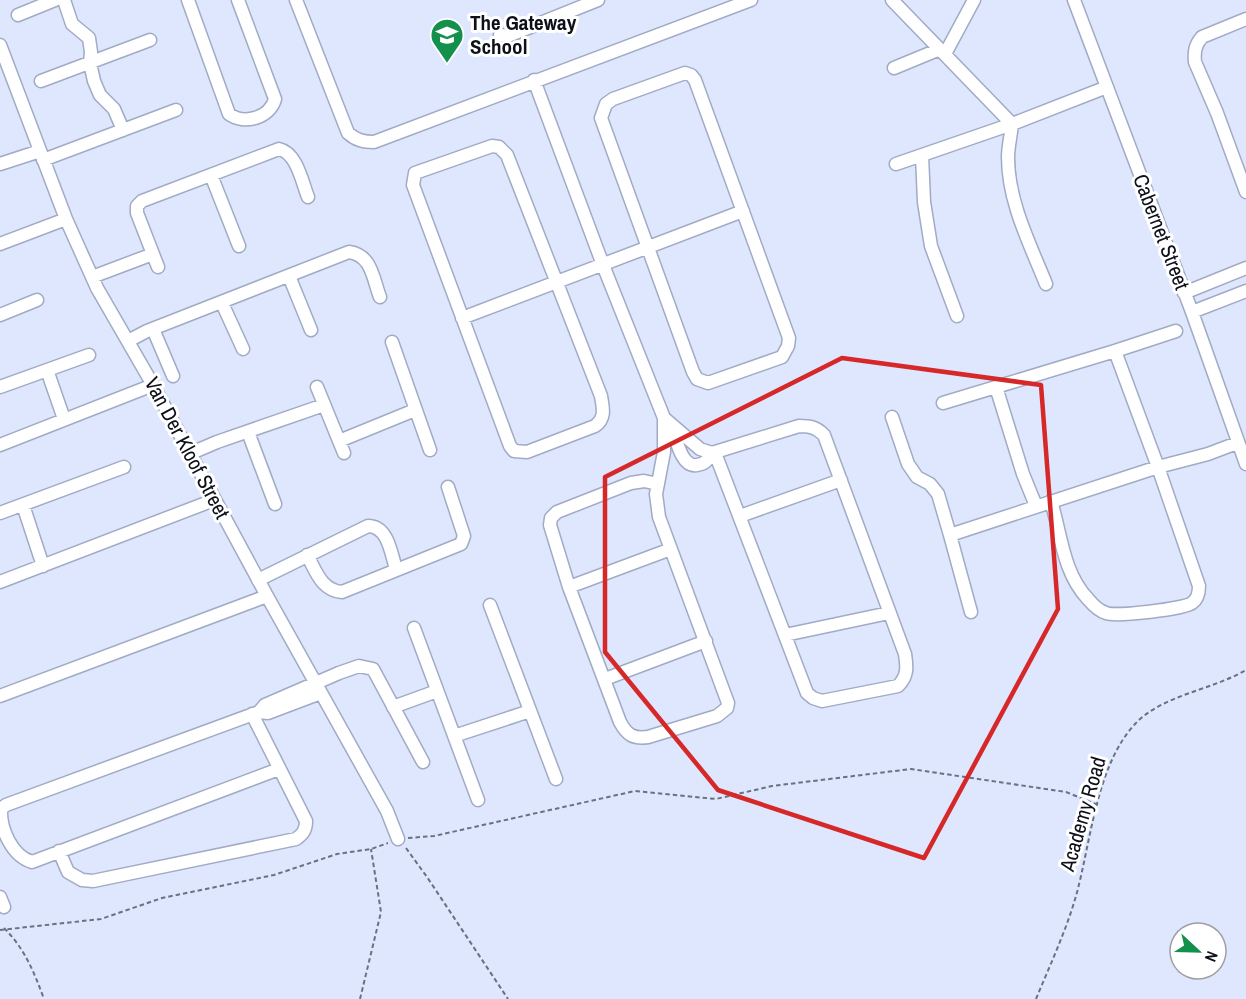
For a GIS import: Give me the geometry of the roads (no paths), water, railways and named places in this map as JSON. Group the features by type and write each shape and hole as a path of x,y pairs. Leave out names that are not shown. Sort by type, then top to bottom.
{"street":[{"path":"18,15 55,0"},
{"path":"64,0 72,24 89,38 90,63 94,81 100,95 114,108 123,130"},
{"path":"188,0 229,114 236,119 244,120 267,113 273,107 275,99 240,0"},
{"path":"296,0 348,133 360,141 374,142 746,1"},
{"path":"500,35 508,36 598,0"},
{"path":"892,0 1012,124"},
{"path":"894,68 943,52 974,0"},
{"name":"Cabernet Street","path":"1074,0 1192,312 1246,464"},
{"path":"1246,19 1202,37 1198,41 1194,54 1195,62 1217,113 1246,192"},
{"path":"41,81 150,40"},
{"name":"Van Der Kloof Street","path":"0,45 66,219 92,277 387,811 398,839"},
{"path":"685,73 691,75 695,80 789,338 788,346 782,357 708,383 697,379 647,248 601,118 606,104 613,99 685,73"},
{"path":"534,80 603,265 683,458 692,466 701,464 714,453 799,426 818,429 824,435 905,654 907,671 904,680 898,686 822,701 807,693 714,453"},
{"path":"896,164 1076,101 1107,87"},
{"path":"0,164 42,155 123,130 176,110"},
{"path":"1012,124 1008,157 1011,186 1021,221 1046,284"},
{"path":"492,146 503,150 507,155 557,283 601,396 604,409 603,418 595,426 527,452 519,452 510,446 462,318 413,185 416,173 492,146"},
{"path":"159,267 137,213 137,206 142,201 279,149 292,158 308,197"},
{"path":"922,155 924,202 931,246 957,316"},
{"path":"211,175 239,246"},
{"path":"462,318 743,211"},
{"path":"0,244 66,219"},
{"path":"128,341 349,252 357,253 366,259 380,297"},
{"path":"92,277 153,254"},
{"path":"1184,293 1246,268"},
{"path":"289,276 311,330"},
{"path":"1192,312 1246,291"},
{"path":"1,311 37,300"},
{"path":"222,303 243,349"},
{"path":"153,329 173,376"},
{"path":"943,403 1176,331"},
{"path":"392,342 430,450"},
{"path":"1051,501 1068,567 1074,581 1096,607 1105,613 1124,615 1189,605 1198,596 1199,586 1115,351"},
{"path":"0,387 89,355"},
{"path":"47,370 64,419"},
{"path":"0,445 153,385"},
{"path":"317,387 342,447 415,410"},
{"path":"996,387 1023,474 1036,506"},
{"path":"189,454 324,405"},
{"path":"892,417 908,464 917,477 930,484 938,494 971,612"},
{"path":"667,421 700,449 714,453"},
{"path":"658,483 632,483 557,513 551,518 550,525 569,587 620,722 631,737 648,737 717,716 727,708 728,703 659,517 658,483 667,421"},
{"path":"248,432 275,504"},
{"path":"950,535 1238,443"},
{"path":"0,513 124,467"},
{"path":"740,516 841,480"},
{"path":"307,555 324,585 333,591 342,592 461,544 464,540 448,487"},
{"path":"0,582 214,500"},
{"path":"23,505 43,566"},
{"path":"258,580 368,526 377,526 383,532 396,569"},
{"path":"569,587 672,549"},
{"path":"0,696 267,596"},
{"path":"490,605 556,779"},
{"path":"785,635 889,613"},
{"path":"414,628 478,800"},
{"path":"605,680 706,641"},
{"path":"279,769 32,862 17,855 11,846 0,817 1,809 6,805 255,713 265,705 296,697 359,666 373,669 423,762"},
{"path":"393,707 437,691"},
{"path":"454,736 530,711"},
{"path":"59,851 68,872 82,880 93,881 296,839 304,831 306,821 279,769 255,713"}],"place":[{"name":"The Gateway School","path":"447,64"}]}
